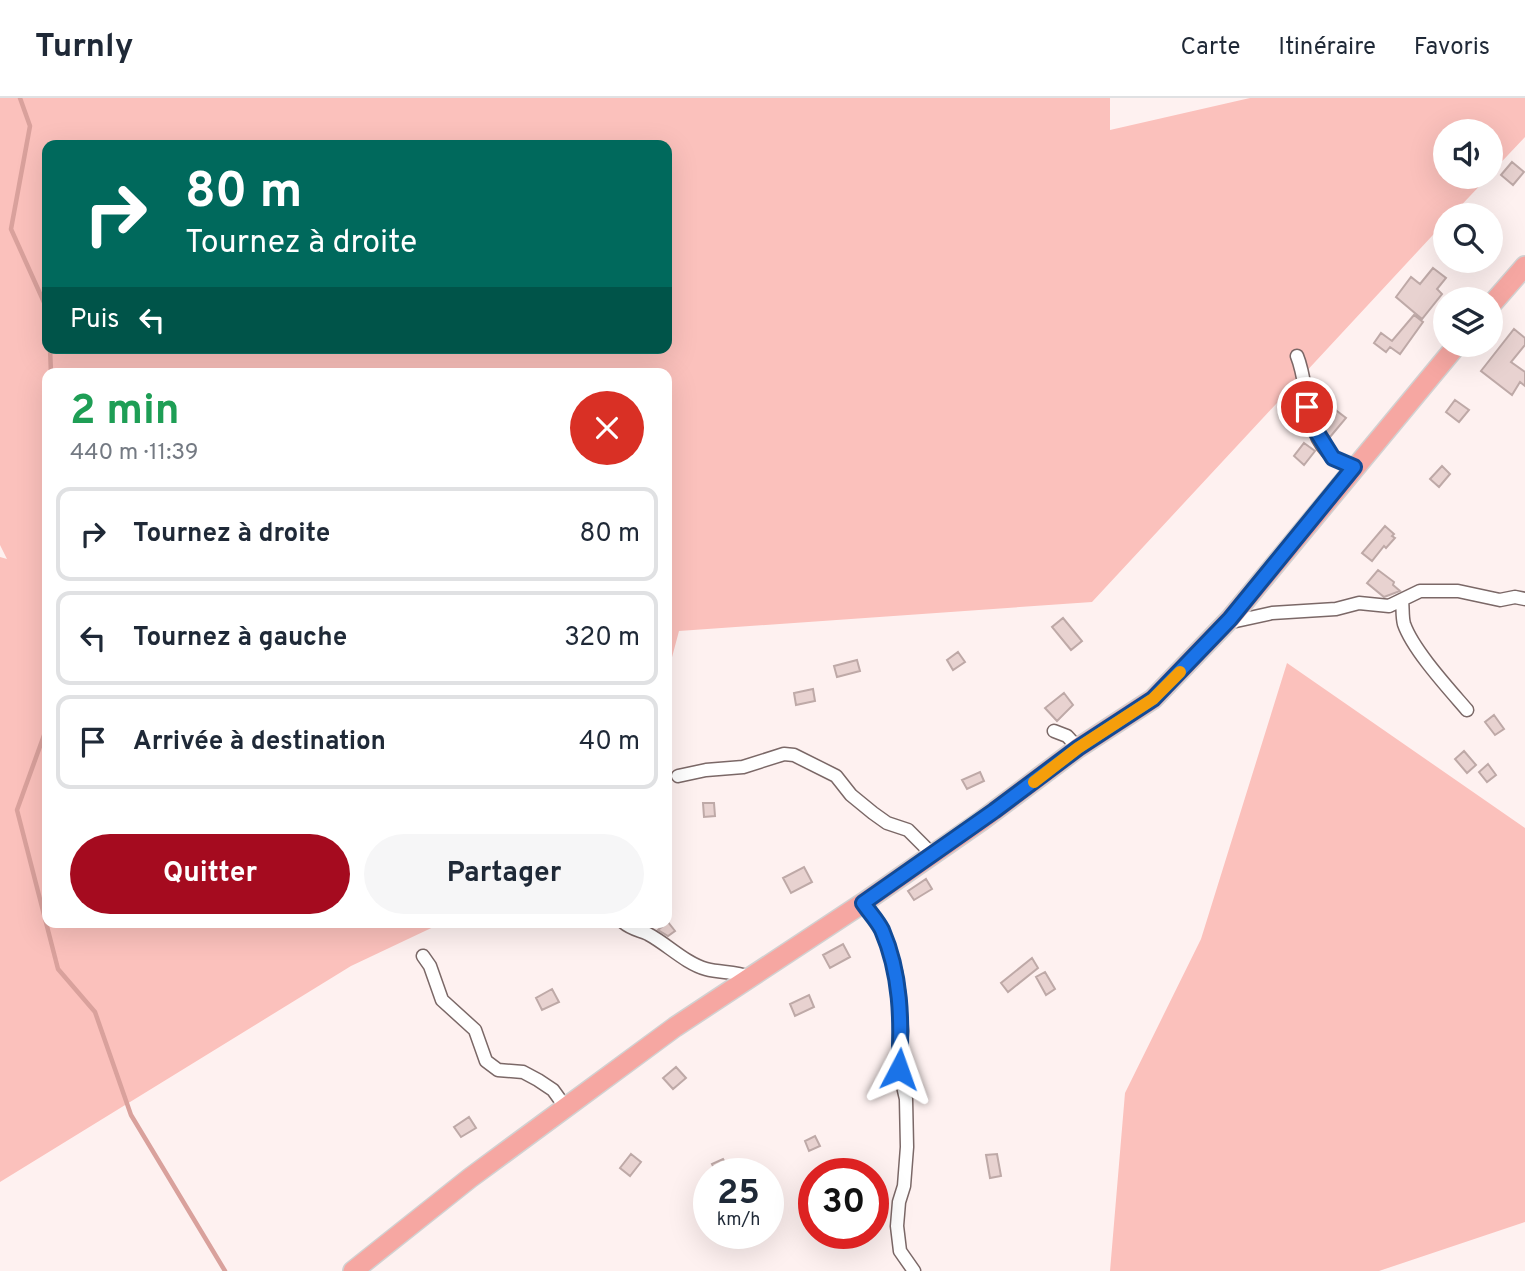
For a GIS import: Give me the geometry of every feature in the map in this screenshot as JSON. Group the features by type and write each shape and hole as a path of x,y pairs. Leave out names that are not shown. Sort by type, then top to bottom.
{"highway":[{"path":"1503,291 1525,266"},
{"path":"353,1271 470,1178 675,1027 863,903 981,821 1078,748 1153,699 1230,619 1447,357"}],"street":[{"path":"1297,356 1313,426 1333,458 1354,467"},
{"path":"1230,619 1236,621 1272,613 1336,609 1359,603 1390,606 1420,591 1458,591 1500,600 1515,597 1525,599"},
{"path":"1402,601 1404,623 1415,642 1441,681 1467,710"},
{"path":"1054,731 1067,736 1078,748"},
{"path":"678,776 706,770 743,768 784,754 794,755 836,776 865,807 887,823 908,830 932,854"},
{"path":"863,903 881,928 896,972 899,992 902,1031 899,1069 906,1099 907,1147 897,1226 900,1251 914,1271"},
{"path":"631,928 646,933 697,966 720,972 732,971 749,977"},
{"path":"423,956 430,966 442,1000 475,1030 486,1061 498,1070 523,1072 538,1080 553,1090 566,1108"}],"shaded area":[{"path":"0,98 1110,98 1110,130 1250,98 1525,98 1525,137 1503,160 1503,119 1433,119 1433,189 1477,189 1463,203 1433,203 1433,235 1092,602 679,631 672,657 672,368 42,368 42,928 431,928 351,966 0,1182 0,557 7,559 0,545"},
{"path":"1287,663 1525,828 1525,1222 1379,1271 1110,1271 1125,1093 1201,939"}],"building":[{"path":"1512,162 1524,172 1513,185 1503,177 1503,173"},
{"path":"1433,268 1433,273 1440,273 1446,278 1439,287 1433,287 1433,305 1422,319 1396,297 1411,277 1420,284"},
{"path":"1414,315 1423,322 1400,354 1390,347 1386,352 1374,343 1381,333 1392,341"},
{"path":"1514,329 1525,338 1525,345 1511,362 1525,372 1525,386 1520,382 1512,395 1481,371 1492,357 1503,357 1503,343"},
{"path":"1455,400 1469,410 1459,422 1446,412"},
{"path":"1333,408 1346,418 1330,437 1321,423"},
{"path":"1304,443 1315,451 1304,465 1294,456"},
{"path":"1442,466 1450,474 1439,487 1430,479"},
{"path":"1385,526 1395,538 1386,548 1384,546 1372,561 1362,553"},
{"path":"1378,570 1394,582 1393,585 1400,591 1384,597 1367,583"},
{"path":"1063,618 1082,641 1071,650 1052,627"},
{"path":"958,652 965,662 953,670 947,660"},
{"path":"857,660 860,671 837,677 834,666"},
{"path":"813,689 815,701 796,705 794,693"},
{"path":"1064,693 1073,705 1057,721 1045,708"},
{"path":"1494,715 1504,729 1495,735 1485,722"},
{"path":"1464,751 1476,765 1467,773 1455,759"},
{"path":"1488,764 1496,775 1487,782 1479,772"},
{"path":"980,772 984,781 967,789 962,780"},
{"path":"703,803 714,803 715,816 704,817"},
{"path":"804,867 812,882 791,893 783,878"},
{"path":"926,879 932,889 914,900 908,891"},
{"path":"672,927 675,931 668,936 658,930"},
{"path":"843,944 850,957 830,968 823,955"},
{"path":"1032,958 1038,968 1008,992 1001,983"},
{"path":"1045,972 1055,989 1046,995 1036,977"},
{"path":"552,989 559,1002 542,1010 536,998"},
{"path":"809,995 814,1007 795,1016 790,1004"},
{"path":"676,1067 686,1078 673,1089 663,1078"},
{"path":"469,1117 476,1128 461,1137 454,1127"},
{"path":"815,1136 820,1146 809,1151 805,1141"},
{"path":"631,1154 641,1162 630,1176 620,1168"},
{"path":"997,1154 1001,1176 990,1178 986,1155"}],"waterway":[{"path":"20,98 30,126 11,229 42,298"},
{"path":"50,354 51,368"},
{"path":"42,741 17,810 42,907"},
{"path":"47,928 58,969 95,1012 131,1115 225,1271"}],"slow traffic":[{"path":"1034,782 1078,748 1153,699 1180,672"}],"route":[{"path":"899,1069 902,1031 896,972 881,928 863,903 981,821 1078,748 1153,699 1230,619 1354,467 1333,458 1313,426 1307,407"}]}
